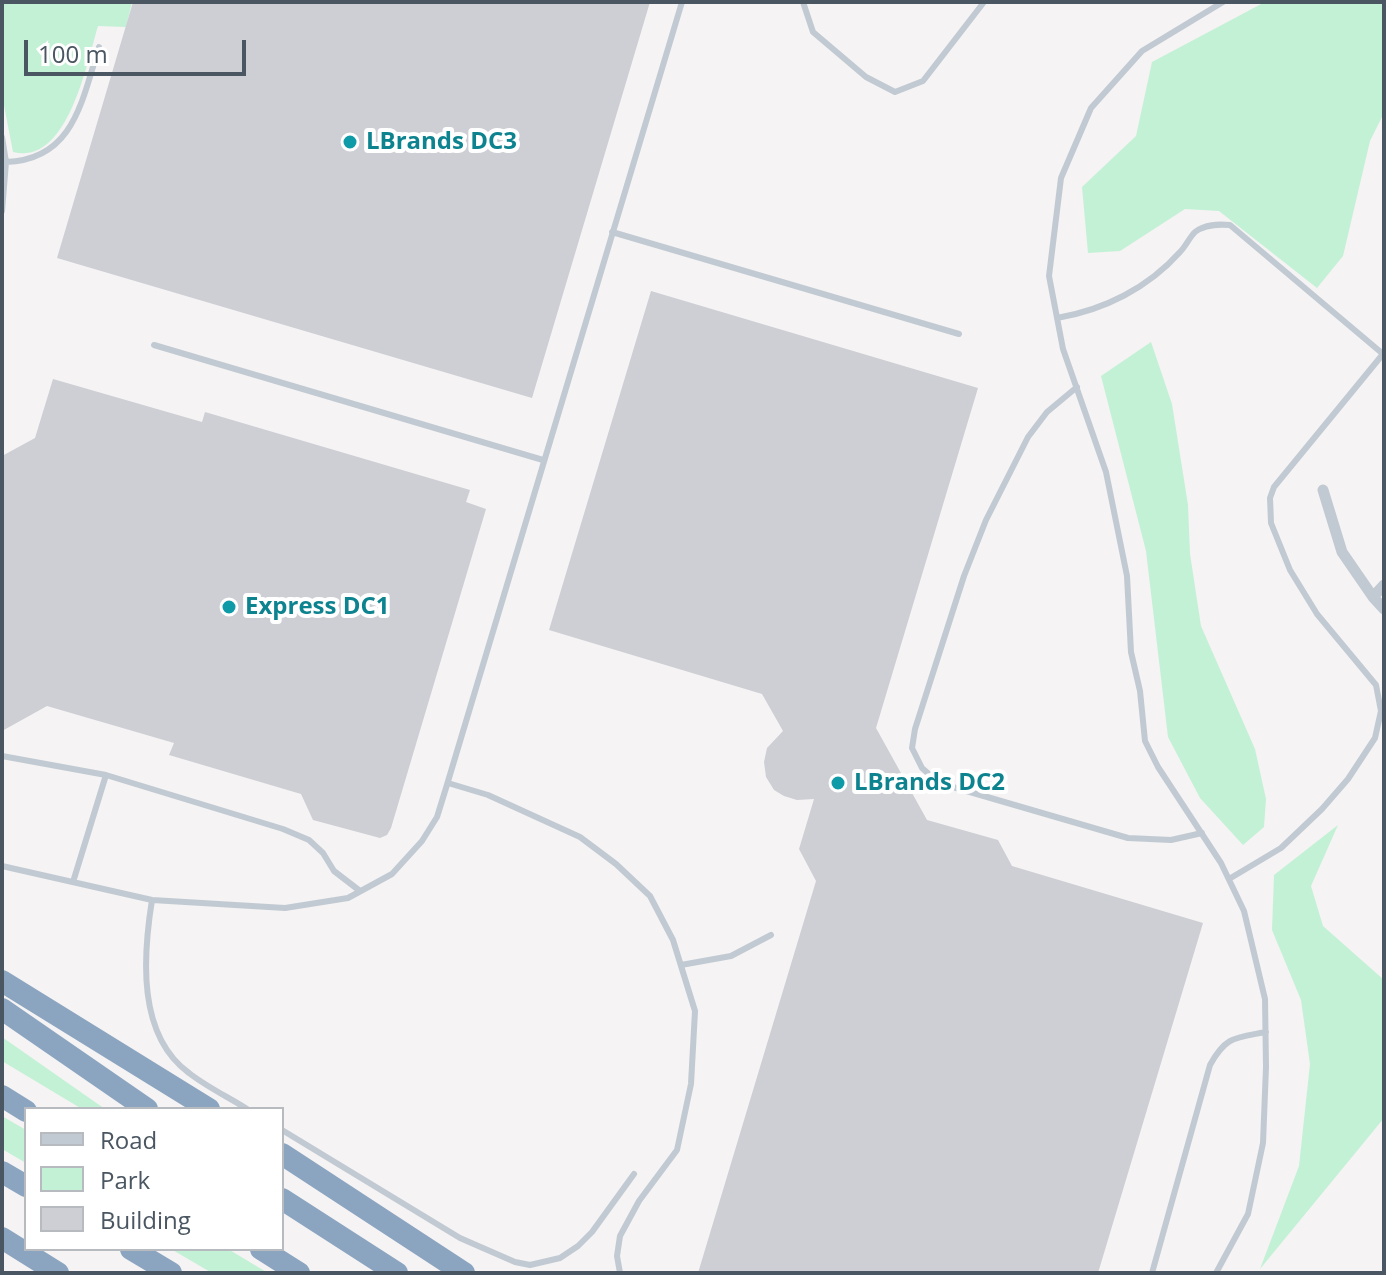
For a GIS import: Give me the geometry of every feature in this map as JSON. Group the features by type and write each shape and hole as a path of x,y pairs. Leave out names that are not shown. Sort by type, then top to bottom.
{"highway":[{"path":"2,981 206,1107"},
{"path":"2,1009 144,1107"},
{"path":"2,1096 24,1110"},
{"path":"284,1155 464,1273"},
{"path":"2,1172 24,1185"},
{"path":"284,1200 397,1273"},
{"path":"2,1238 58,1273"},
{"path":"134,1251 171,1273"},
{"path":"264,1251 299,1273"}],"street":[{"path":"1323,490 1342,552 1384,609"},
{"path":"1373,597 1384,585"}],"lane":[{"path":"2,866 152,900 285,908 348,898 392,874 422,841 437,817 448,783 682,2"},
{"path":"803,2 813,32 866,77 895,92 923,81 984,2"},
{"path":"1216,1273 1248,1214 1263,1143 1265,999 1244,911 1229,879 1158,767 1145,741 1140,691 1131,652 1127,576 1106,472 1063,349 1049,276 1061,178 1091,108 1142,51 1223,2"},
{"path":"6,162 42,155 60,141 75,121 99,47"},
{"path":"2,137 6,162 2,211"},
{"path":"1057,318 1089,313 1114,302 1155,275 1180,253 1196,231 1214,224 1230,225 1383,354 1274,487 1270,498 1271,523 1290,570 1317,614 1376,685 1381,711 1375,738 1348,779 1322,809 1281,848 1229,879"},
{"path":"612,232 959,334"},
{"path":"154,345 543,460"},
{"path":"1077,387 1047,412 1028,437 986,520 954,606 915,729 912,748 922,768 939,783 1128,838 1171,840 1202,833"},
{"path":"2,756 106,775 283,829 309,840 323,853 334,871 360,891"},
{"path":"73,882 106,775"},
{"path":"448,783 488,795 580,837 616,864 650,896 673,940 695,1011 691,1084 677,1150 639,1201 620,1236 617,1256 620,1273"},
{"path":"152,900 146,979 154,1024 168,1053 187,1073 244,1107"},
{"path":"681,965 731,956 771,935"},
{"path":"1152,1273 1210,1065 1220,1047 1235,1038 1266,1032"},
{"path":"284,1131 460,1238 515,1262 530,1265 560,1258 578,1246 592,1232 634,1174"}],"green space":[{"path":"2,2 132,2 126,27 98,26 72,108 48,143 32,152 13,152 2,95"},
{"path":"1265,2 1384,2 1384,113 1370,141 1343,256 1317,288 1219,211 1185,209 1120,251 1088,253 1082,187 1136,136 1152,62"},
{"path":"1151,342 1172,404 1188,505 1190,554 1201,626 1255,749 1266,799 1264,827 1243,845 1200,798 1168,737 1146,551 1101,376"},
{"path":"1338,825 1311,886 1323,926 1384,980 1384,1118 1260,1269 1299,1166 1310,1064 1301,1000 1272,930 1274,875"},
{"path":"2,1037 102,1107 79,1107 2,1061"},
{"path":"2,1116 24,1129 24,1162 2,1149"},
{"path":"174,1251 231,1251 268,1273 212,1273"}],"building":[{"name":"LBrands DC3","path":"133,2 650,2 532,398 57,258"},
{"name":"LBrands DC2","path":"651,291 978,388 876,728 927,820 998,840 1012,866 1203,923 1098,1273 698,1273 816,881 799,849 814,799 797,800 784,796 774,790 766,777 764,762 767,748 783,731 762,694 549,630"},
{"name":"Express DC1","path":"53,379 202,422 205,412 470,490 466,502 486,509 387,835 380,838 313,820 301,794 169,755 174,743 47,706 2,731 2,456 35,438"}],"place":[{"name":"LBrands DC3","path":"350,142"},
{"name":"Express DC1","path":"229,607"},
{"name":"LBrands DC2","path":"838,783"}]}
